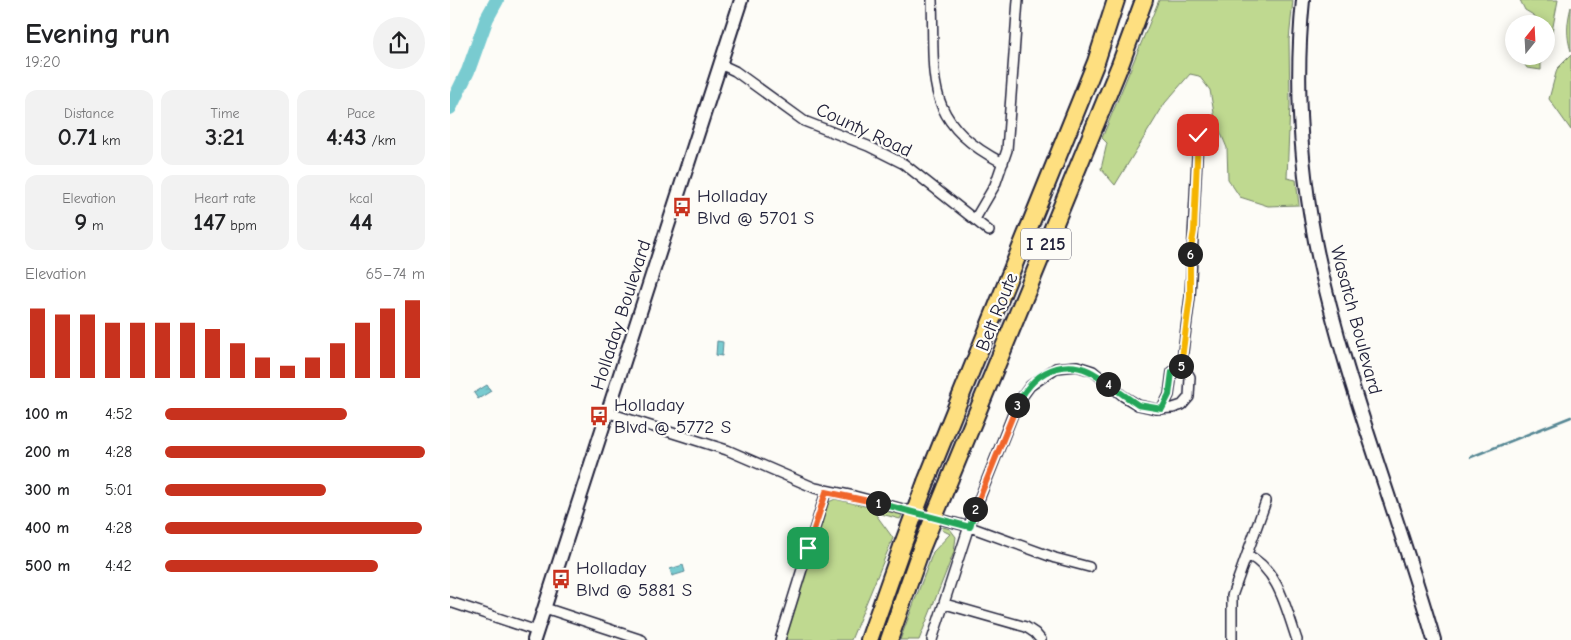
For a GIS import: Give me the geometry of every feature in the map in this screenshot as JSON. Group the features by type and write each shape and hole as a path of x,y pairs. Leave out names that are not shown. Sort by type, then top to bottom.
{"highway":[{"name":"Belt Route","path":"869,640 926,482 1096,62 1116,0"},
{"name":"Belt Route","path":"890,640 946,488 1120,66 1144,0"}],"main road":[{"name":"Holladay Boulevard","path":"536,636 741,0"},
{"name":"Wasatch Boulevard","path":"1303,0 1299,69 1300,126 1315,242 1343,350 1434,640"}],"street":[{"path":"932,0 935,86 940,106 956,129 1003,163"},
{"path":"975,218 995,185 1008,144 1018,0"},
{"name":"County Road","path":"720,64 735,71 804,121 868,146 904,164 975,218 989,231"},
{"path":"1180,368 1190,297 1198,138 1200,130 1211,121"},
{"path":"932,640 972,517 1017,404 1025,392 1042,376 1064,366 1083,367 1098,374 1133,402 1150,408 1162,409 1179,407 1188,399 1190,377 1186,370 1175,368 1172,372 1169,395 1162,409"},
{"path":"609,413 714,445 802,484 826,492 854,496 970,527 1054,558 1089,567"},
{"path":"780,640 826,492"},
{"path":"1232,640 1232,596 1266,501"},
{"path":"1248,555 1264,566 1276,584 1297,640"},
{"path":"450,602 536,636"},
{"path":"945,604 1026,626 1035,632 1041,640"},
{"path":"545,608 642,640"}],"green space":[{"path":"1159,0 1293,0 1289,40 1290,105 1287,178 1296,180 1299,205 1268,206 1240,197 1228,179 1227,148 1215,119 1210,90 1199,76 1190,74 1165,103 1115,185 1101,169 1107,143 1102,138"},
{"path":"1520,0 1558,0 1555,16 1533,15 1525,10"},
{"path":"1571,7 1571,51 1568,29"},
{"path":"1571,55 1571,130 1549,99 1557,69"},
{"path":"1525,65 1541,65 1541,70 1527,68"},
{"path":"835,499 902,515 900,519 874,512 893,538 851,640 783,640 827,506 829,502"},
{"path":"943,527 950,529 956,537 954,552 919,640 900,640 933,552 950,534 942,530"}],"water":[{"path":"717,341 723,342 722,356 716,355"},
{"path":"487,385 491,391 478,399 474,393"},
{"path":"683,565 685,572 672,576 670,569"}],"waterway":[{"path":"450,108 468,71 487,18 497,0"},
{"path":"1471,457 1571,417"}],"place":[{"name":"Holladay Blvd @ 5701 S","path":"682,207"},
{"name":"Holladay Blvd @ 5772 S","path":"599,416"},
{"name":"Holladay Blvd @ 5881 S","path":"561,579"}],"route":[{"path":"808,548 826,492 854,496 952,524 970,527 972,517 1020,398 1036,380 1056,368 1077,366 1088,369 1098,374 1123,396 1138,405 1162,409 1169,395 1170,375 1175,368 1180,368 1190,297 1190,255 1194,231 1198,135"}]}
